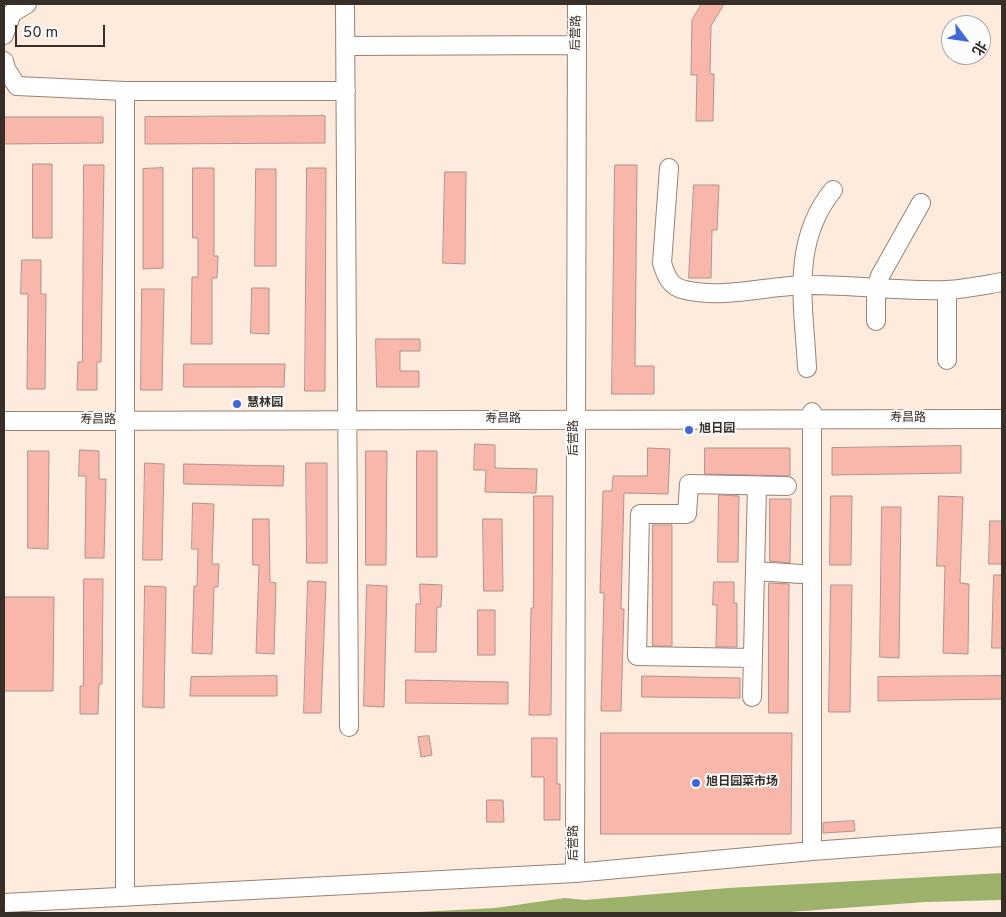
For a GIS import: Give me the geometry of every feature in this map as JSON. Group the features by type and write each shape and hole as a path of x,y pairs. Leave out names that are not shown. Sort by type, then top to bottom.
{"street":[{"path":"4,35 12,14 27,4"},
{"path":"345,4 350,727"},
{"name":"后营路","path":"576,873 575,415 577,4"},
{"path":"345,46 577,45"},
{"path":"4,60 6,68 18,86 125,91 346,91"},
{"path":"125,91 125,897"},
{"path":"669,168 662,263 666,276 673,286 684,290 719,292 763,290 804,285 946,290 1002,282"},
{"path":"807,368 804,248 814,217 833,190"},
{"path":"876,321 876,288 880,276 921,203"},
{"path":"946,290 947,360"},
{"name":"寿昌路","path":"812,416 1002,412"},
{"name":"寿昌路","path":"4,413 125,417"},
{"name":"寿昌路","path":"4,421 125,417 575,415 1002,419"},
{"path":"812,416 812,851"},
{"path":"754,658 637,656 640,514 687,514 689,484 787,486"},
{"path":"752,698 757,486"},
{"path":"756,571 802,574"},
{"path":"4,903 576,873 812,851 1002,837"}],"shaded area":[{"path":"1002,873 1002,900 925,902 776,913 398,913 495,908 565,898 585,900 728,888"}],"building":[{"path":"702,4 724,4 711,26 710,74 714,74 713,121 696,121 697,75 691,75 692,20"},
{"path":"325,116 325,143 145,144 145,117"},
{"path":"4,117 103,117 103,143 4,144"},
{"path":"33,164 52,164 52,238 33,238"},
{"path":"84,165 104,165 101,362 97,362 97,390 77,390 78,362 82,362"},
{"path":"615,165 637,165 635,366 654,366 654,394 612,394"},
{"path":"163,168 163,268 143,269 143,169"},
{"path":"193,168 214,168 214,256 218,256 217,278 212,278 212,344 191,344 192,277 198,277 198,238 193,238"},
{"path":"307,168 326,168 325,391 305,391"},
{"path":"256,169 276,169 276,266 255,266"},
{"path":"445,172 466,172 465,264 443,263"},
{"path":"694,185 719,185 717,230 712,230 711,278 689,278"},
{"path":"22,260 41,260 41,294 46,294 45,389 27,389 28,294 21,294"},
{"path":"252,288 269,288 269,334 251,333"},
{"path":"142,289 164,289 162,390 141,390"},
{"path":"376,339 420,339 420,351 400,351 400,371 419,371 419,387 377,387"},
{"path":"184,364 285,364 284,387 184,387"},
{"path":"475,444 495,445 495,468 537,469 536,493 485,492 486,470 474,470"},
{"path":"961,446 961,473 832,475 832,448"},
{"path":"648,448 670,449 668,494 624,493 621,609 624,609 621,711 601,711 604,593 600,593 603,491 612,491 613,476 647,476"},
{"path":"705,448 790,448 790,476 705,474"},
{"path":"80,450 99,451 99,479 106,479 104,558 85,558 86,476 79,476"},
{"path":"28,451 49,451 48,549 28,548"},
{"path":"366,451 387,451 386,565 366,565"},
{"path":"417,451 437,451 437,557 417,557"},
{"path":"145,463 164,464 162,560 143,560"},
{"path":"306,463 327,463 327,563 307,563"},
{"path":"184,464 284,466 283,486 184,484"},
{"path":"719,495 739,496 738,562 718,562"},
{"path":"534,496 553,496 551,715 529,715 531,608 533,608"},
{"path":"831,496 852,496 851,565 830,565"},
{"path":"939,496 963,497 960,583 969,584 968,654 943,653 945,566 937,566"},
{"path":"770,499 791,499 790,563 770,561"},
{"path":"193,503 214,504 212,564 219,564 218,587 214,587 212,654 192,653 194,586 197,586 198,549 192,549"},
{"path":"882,507 901,507 899,658 880,657"},
{"path":"253,519 269,519 270,582 276,583 274,654 256,653 259,565 253,565"},
{"path":"483,519 502,519 503,591 484,591"},
{"path":"990,521 1002,521 1002,564 989,564"},
{"path":"653,525 672,525 672,646 653,646"},
{"path":"994,575 1002,575 1002,648 992,648"},
{"path":"84,579 103,579 102,684 99,684 98,714 80,714 80,686 83,686"},
{"path":"308,581 326,582 321,713 304,713"},
{"path":"714,582 734,582 734,603 737,603 737,647 716,647 717,605 713,605"},
{"path":"769,583 789,584 788,713 769,713"},
{"path":"420,584 442,585 441,607 437,607 436,652 415,652 416,604 420,604"},
{"path":"367,585 387,586 384,707 364,706"},
{"path":"831,585 852,585 850,712 829,712"},
{"path":"145,586 166,587 164,708 143,707"},
{"path":"4,597 54,597 53,691 4,691"},
{"path":"478,610 495,610 495,655 478,655"},
{"path":"277,676 277,696 190,696 191,677"},
{"path":"642,676 740,678 740,698 642,697"},
{"path":"1002,676 1002,699 878,701 878,677"},
{"path":"406,680 508,682 508,704 406,703"},
{"name":"旭日园菜市场","path":"601,733 792,733 791,834 601,834"},
{"path":"429,736 432,755 421,757 418,737"},
{"path":"532,738 557,738 557,784 560,784 560,820 544,820 544,777 532,777"},
{"path":"487,800 503,800 504,822 487,822"},
{"path":"854,821 855,831 823,833 823,823"}],"place":[{"name":"慧林园","path":"237,404"},
{"name":"旭日园","path":"689,430"},
{"name":"旭日园菜市场","path":"696,783"}]}
